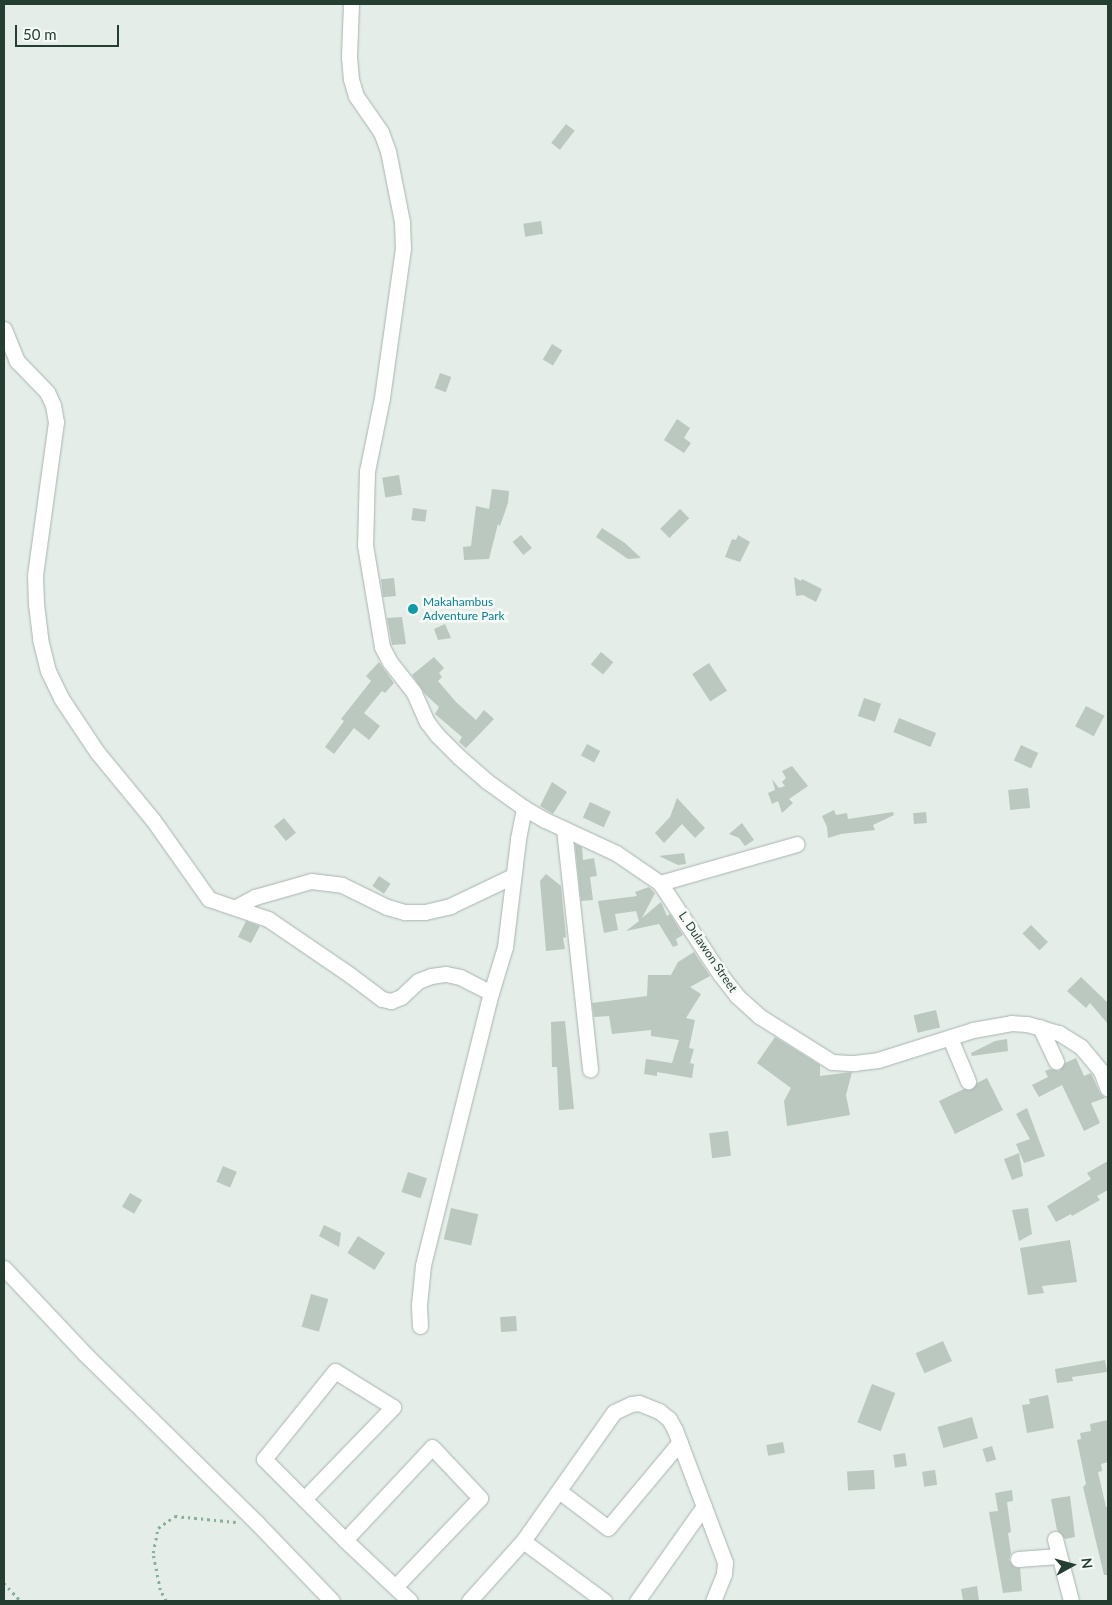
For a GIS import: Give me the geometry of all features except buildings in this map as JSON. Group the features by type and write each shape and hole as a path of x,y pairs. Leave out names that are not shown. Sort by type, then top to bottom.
{"street":[{"name":"L. Dulawon Street","path":"351,4 349,57 351,79 356,96 381,132 388,151 398,196 403,239 400,278 382,398 367,471 365,545 380,637 390,662 414,693 427,722 437,735 488,782 524,808 616,853 660,883 720,974 737,996 759,1016 832,1062 854,1063 878,1060 973,1030 1011,1023 1040,1027 1059,1033 1081,1047 1100,1071 1108,1089"},
{"path":"4,329 17,361 47,392 53,405 56,422 35,575 38,622 48,671 61,698 97,752 154,820 202,892 216,902 260,916 285,929 382,1000 390,1001 401,997 418,981 431,976 446,974 460,977 491,992"},
{"path":"420,1326 419,1305 423,1265 491,992 505,947 513,876 524,808"},
{"path":"564,829 590,1070"},
{"path":"660,883 797,844"},
{"path":"236,908 263,894 311,881 342,885 387,907 405,912 425,912 450,906 513,876"},
{"path":"1040,1027 1056,1062"},
{"path":"950,1038 968,1081"},
{"path":"4,1268 85,1354 257,1523 332,1601"},
{"path":"304,1499 393,1407 335,1371 264,1459 304,1499 345,1540 410,1601"},
{"path":"469,1601 523,1541 614,1412 630,1404 640,1403 659,1410 669,1419 680,1442 725,1562 724,1574 713,1601"},
{"path":"558,1491 608,1528 680,1442"},
{"path":"345,1540 432,1448 480,1498 395,1587"},
{"path":"637,1601 704,1506"},
{"path":"1055,1538 1071,1601"},
{"path":"523,1541 604,1601"},
{"path":"1018,1559 1060,1556"}],"path":[{"path":"166,1601 160,1590 153,1553 158,1528 176,1516 204,1520 257,1523"},
{"path":"4,1583 21,1601"}],"place":[{"name":"Makahambus Adventure Park","path":"413,609"}]}
